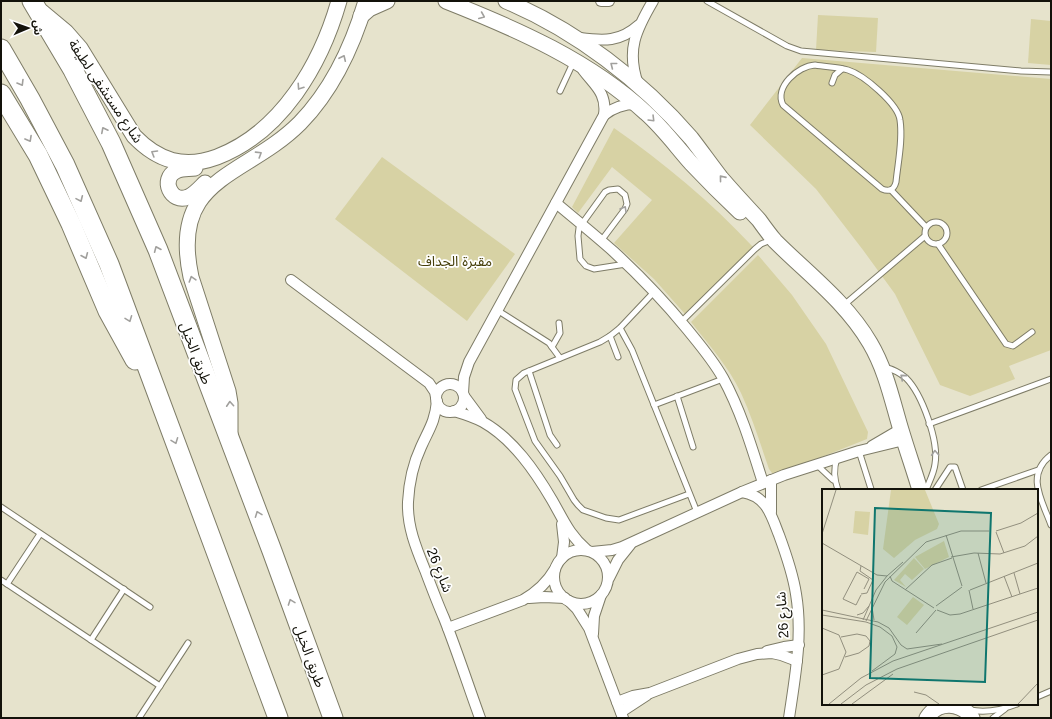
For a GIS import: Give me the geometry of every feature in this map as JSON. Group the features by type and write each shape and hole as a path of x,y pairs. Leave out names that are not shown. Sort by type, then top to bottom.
{"highway":[{"name":"طريق الخيل","path":"34,4 73,70 111,143 158,250 272,551 332,718"},
{"path":"1,49 30,99 65,165 109,264 278,718"},
{"path":"1,94 26,133 49,177 116,327 156,390"}],"main road":[{"name":"شارع مستشفى لطيفة","path":"34,4 66,32 80,48 134,136 144,147 156,155 169,160 184,163 198,162 231,151 264,128 283,109 296,92 319,54 328,34 339,1"},
{"path":"230,442 230,403 228,391 188,267 186,240 189,225 194,210 201,198 213,184 281,139 314,107 328,88 340,65 366,1"},
{"path":"361,16 369,9 387,1"},
{"path":"446,1 511,28 577,63 601,78 636,104 657,124 700,172 749,222 774,240"},
{"path":"506,1 547,20 598,53 638,84 687,134 722,179 774,240 818,281 842,306 869,342 881,366 891,391 902,434 920,489"},
{"path":"231,151 218,160 205,166 175,171 169,178 168,182 171,194 178,198 187,198 226,169 237,164 243,164"},
{"path":"933,711 944,705 956,706 963,710"}],"street":[{"path":"601,1 609,1"},
{"path":"638,84 632,60 633,47 640,23 653,1"},
{"path":"573,38 612,40 622,37 632,31 640,23"},
{"path":"454,411 458,410 463,404 464,377 469,362 604,115 605,103 601,91 577,63"},
{"path":"604,115 622,105 636,104"},
{"path":"556,203 601,241 654,292 681,322 712,361 723,379 767,482"},
{"path":"291,280 433,387 436,399 441,408 484,422 497,432 522,458 544,486 572,535 589,551 604,562 607,568 608,580"},
{"path":"436,399 439,390 469,362"},
{"path":"424,380 446,385 452,384 459,387 484,422"},
{"name":"شارع 26","path":"431,429 435,415 436,399"},
{"name":"شارع 26","path":"454,411 438,421 431,429 421,447 414,465 410,485 408,505 409,525 414,544 448,628 480,718"},
{"path":"562,558 571,552 612,550 632,544 742,492 817,464 863,450 902,434"},
{"name":"شارع 26","path":"767,482 771,512 791,569 799,619 799,645 795,682 788,718"},
{"name":"شارع 26","path":"742,492 751,493 759,498 771,512"},
{"path":"448,628 523,600 543,587 562,558 564,550 564,537 560,516"},
{"path":"594,638 594,616 608,580 618,560 632,544"},
{"path":"556,568 556,584 561,594 583,618 594,638 622,715 650,692"},
{"path":"523,600 544,597 586,604 602,595"},
{"path":"616,702 650,692 738,659 784,646 799,645"},
{"path":"763,653 781,655 797,661"}],"lane":[{"path":"707,1 787,46 802,51 1021,71 1051,72"},
{"path":"560,91 577,63"},
{"path":"815,65 842,69 861,77 892,102 900,118 900,143 896,182 892,190 886,191 882,189 786,108 780,95 783,86 802,68 815,65"},
{"path":"832,83 835,75 842,69"},
{"path":"601,241 625,209 627,199 622,191 613,189 605,192 579,228 578,236 580,259 586,266 594,269 626,264"},
{"path":"892,190 926,227"},
{"path":"935,221 940,222 947,231 943,241 938,244 933,244 928,241 924,232 926,227 935,221"},
{"path":"842,306 925,236"},
{"path":"681,322 755,249 767,241 774,240"},
{"path":"938,244 1006,344 1013,346 1032,332"},
{"path":"654,292 620,328 610,336 519,376 516,380 515,389 535,441 560,476 574,500 583,510 606,518 619,520 690,494"},
{"path":"497,310 544,340 552,347 560,358"},
{"path":"552,347 559,337 559,323"},
{"path":"620,328 629,343 697,512"},
{"path":"610,336 618,357"},
{"path":"881,366 893,369 905,377 921,403 929,424 936,450 935,465 926,489"},
{"path":"529,371 550,435 557,445"},
{"path":"654,405 723,379"},
{"path":"929,424 1051,379"},
{"path":"677,396 693,447"},
{"path":"863,450 871,489"},
{"path":"1037,489 1036,479 1038,470 1043,462 1051,455"},
{"path":"838,458 834,469 834,480 838,489"},
{"path":"817,464 834,480"},
{"path":"936,489 950,467 955,467 963,489"},
{"path":"984,489 1038,470"},
{"path":"1038,492 1051,525"},
{"path":"1,507 150,607"},
{"path":"7,584 40,534"},
{"path":"1,580 160,686"},
{"path":"92,640 124,589"},
{"path":"139,718 188,643"},
{"path":"1038,697 1051,691"},
{"path":"993,718 1015,705"},
{"path":"963,710 985,712 1008,708"}],"green space":[{"path":"818,15 878,18 876,52 816,50"},
{"path":"1031,19 1051,21 1051,65 1028,63"},
{"path":"802,58 1051,79 1051,350 1009,366 1015,379 970,396 940,385 895,294 863,250 816,189 750,125"},
{"path":"614,128 651,155 704,199 753,247 685,314 654,279 614,243 652,200 612,167 578,213 572,207"},
{"name":"مقبرة الجداف","path":"382,157 515,254 467,321 335,219"},
{"path":"758,255 792,295 826,344 868,432 867,439 779,474 772,473 769,469 749,411 731,374 691,322"}]}
